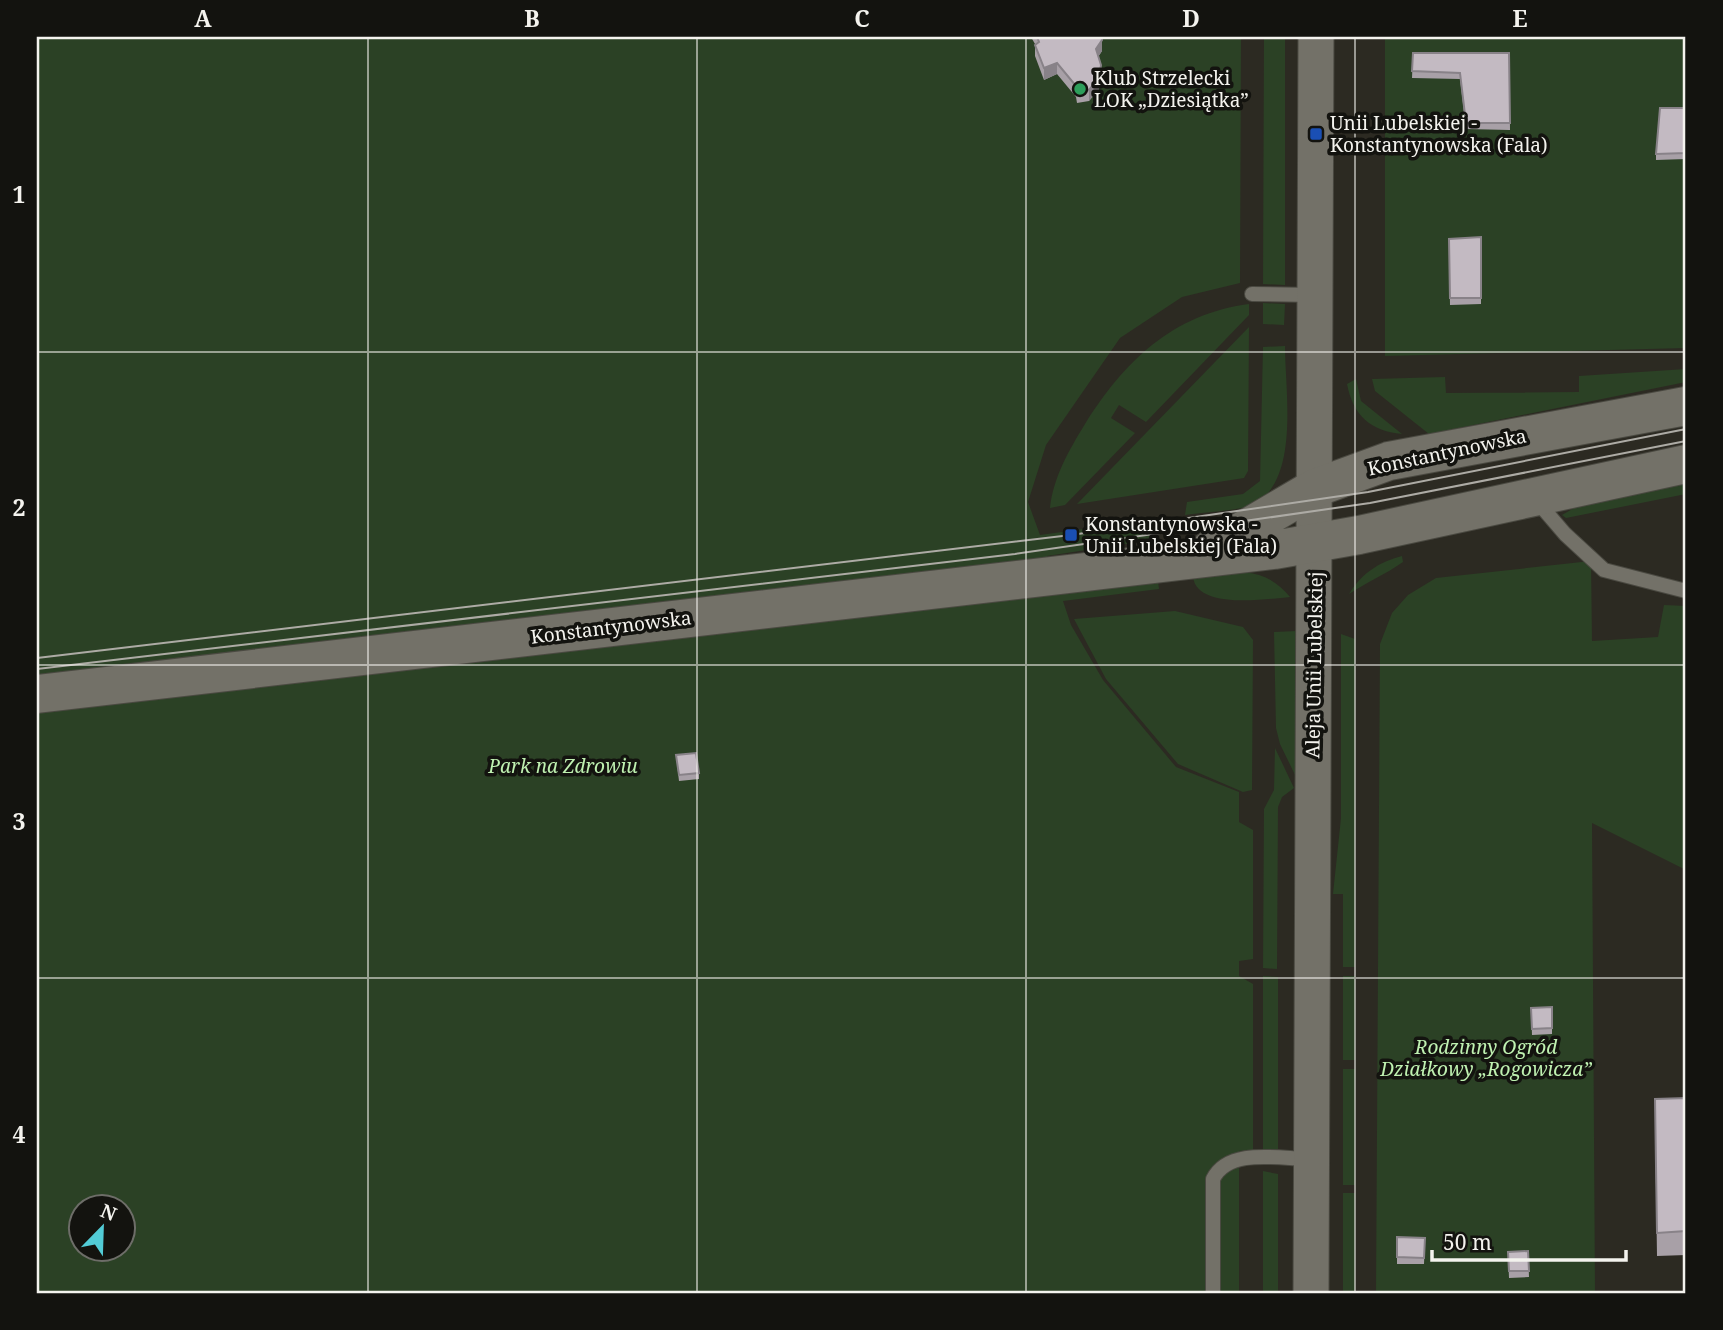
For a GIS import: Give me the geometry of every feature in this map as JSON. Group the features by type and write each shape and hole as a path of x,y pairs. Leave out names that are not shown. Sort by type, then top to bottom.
{"main road":[{"name":"Konstantynowska","path":"1186,560 1231,541 1315,488 1362,469 1417,454 1686,406"},
{"name":"Konstantynowska","path":"37,694 1315,544 1686,464"}],"street":[{"name":"Aleja Unii Lubelskiej","path":"1311,1293 1316,37"}],"lane":[{"path":"1252,294 1315,295"},
{"path":"1533,497 1566,534 1604,570 1686,591"},
{"path":"1664,584 1686,579"},
{"path":"1213,1293 1213,1180 1217,1171 1231,1160 1312,1159"}],"green space":[{"name":"Park na Zdrowiu","path":"37,37 1241,37 1240,283 1182,297 1120,338 1046,445 1028,502 1040,535 1148,520 1151,540 1047,556 1060,592 1158,581 1159,589 1063,601 1071,625 1103,680 1176,767 1239,792 1239,822 1253,830 1253,959 1239,961 1239,976 1253,984 1253,1150 1239,1151 1239,1293 37,1293"},
{"path":"1264,37 1285,37 1285,285 1263,284"},
{"path":"1385,37 1686,37 1686,348 1385,356"},
{"path":"1263,303 1285,304 1284,325 1263,324"},
{"path":"1249,304 1249,315 1146,422 1119,405 1111,418 1135,433 1065,505 1050,508 1058,475 1073,444 1100,401 1134,361 1153,344 1196,318 1221,309"},
{"path":"1249,327 1248,471 1244,478 1077,504"},
{"path":"1285,346 1287,432 1279,475 1269,492 1249,506 1185,515 1187,502 1243,494 1260,481 1263,347"},
{"path":"1686,369 1686,382 1429,434 1375,391 1372,379 1445,377 1446,393 1579,392 1579,376"},
{"path":"1356,379 1361,401 1402,434 1372,425 1359,413 1347,384"},
{"path":"1686,480 1686,494 1566,518 1562,515 1581,504"},
{"path":"1402,556 1403,562 1349,594 1372,569"},
{"name":"Rodzinny Ogród Działkowy „Rogowicza”","path":"1591,561 1592,641 1658,637 1664,605 1686,606 1686,870 1592,823 1595,1293 1376,1293 1380,644 1392,613 1408,595 1436,578"},
{"path":"1244,572 1270,580 1290,597 1250,600 1219,598 1197,587 1193,577"},
{"path":"1175,611 1243,627 1253,640 1252,790 1243,792 1178,764 1106,679 1074,619"},
{"path":"1297,631 1297,779 1280,744 1276,728 1274,632"},
{"path":"1341,634 1355,639 1355,967 1343,967 1343,894 1333,894 1341,818"},
{"path":"1275,748 1294,788 1282,797 1278,807 1277,969 1263,968 1264,809 1274,790"},
{"path":"1263,976 1278,977 1278,1149 1263,1150"},
{"path":"1343,976 1355,976 1355,1060 1343,1060"},
{"path":"1343,1069 1355,1069 1355,1185 1343,1185"},
{"path":"1263,1171 1278,1174 1278,1293 1263,1293"},
{"path":"1343,1193 1355,1193 1355,1293 1343,1293"}],"building":[{"path":"1037,37 1101,37 1096,49 1101,65 1099,78 1089,90 1077,92 1076,86 1057,63 1044,68 1035,45 1039,42"},
{"path":"1413,53 1509,53 1510,123 1466,123 1460,73 1412,71"},
{"path":"1660,108 1686,108 1686,153 1656,154"},
{"path":"1481,237 1481,298 1450,298 1449,239"},
{"path":"696,753 699,773 679,775 676,755"},
{"path":"1552,1007 1552,1028 1532,1029 1531,1008"},
{"path":"1686,1098 1686,1231 1657,1233 1655,1099"},
{"path":"1397,1237 1425,1238 1424,1258 1397,1257"},
{"path":"1528,1251 1529,1271 1509,1271 1508,1252"}],"tram line":[{"path":"37,658 1071,535 1368,492 1686,429"},
{"path":"37,669 1015,554 1370,503 1686,441"}],"place":[{"name":"Klub Strzelecki LOK „Dziesiątka”","path":"1080,89"},
{"name":"Unii Lubelskiej - Konstantynowska (Fala)","path":"1316,134"},
{"name":"Konstantynowska - Unii Lubelskiej (Fala)","path":"1071,535"}]}
